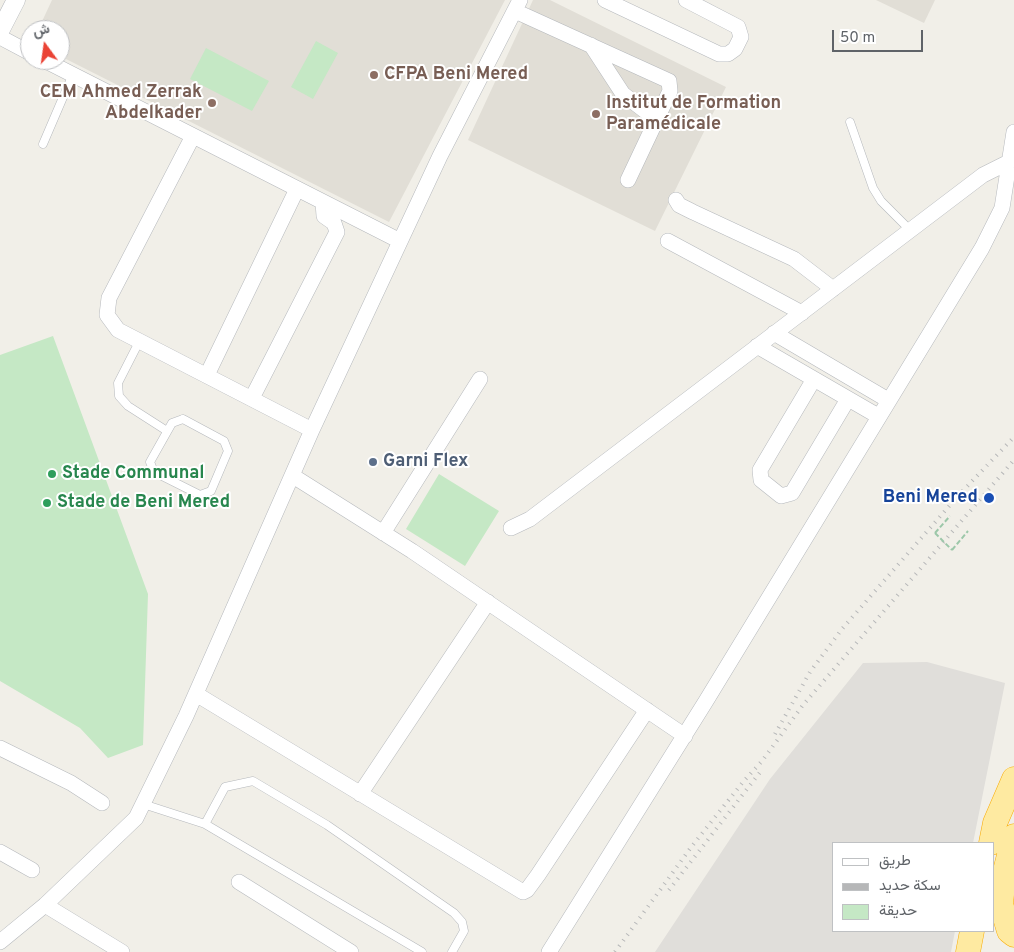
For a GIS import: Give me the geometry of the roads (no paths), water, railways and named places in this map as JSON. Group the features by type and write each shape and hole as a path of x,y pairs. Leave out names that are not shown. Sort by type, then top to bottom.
{"highway":[{"path":"991,842 995,823 1014,779"},
{"path":"1014,836 1004,875 1001,904 1010,931 1014,934"},
{"path":"968,952 972,932"}],"street":[{"path":"0,31 16,0"},
{"path":"605,0 719,54 728,54 735,49 741,34 736,25 686,0"},
{"path":"0,942 45,905 136,818 144,804 196,694 312,430 440,156 517,5 591,45 669,81 670,91 628,180"},
{"path":"0,37 20,48"},
{"path":"591,45 622,94 657,120"},
{"path":"65,70 400,242"},
{"path":"549,952 685,736 982,248 1002,208 1014,132"},
{"path":"192,136 109,298 107,316 118,330 312,430"},
{"path":"511,528 530,519 983,175 1009,162"},
{"path":"206,375 297,189"},
{"path":"676,200 679,205 693,212 794,259 833,289"},
{"path":"252,398 337,232 334,223 324,216 323,202"},
{"path":"668,241 802,313"},
{"path":"774,334 888,400"},
{"path":"757,346 878,416"},
{"path":"383,533 480,379"},
{"path":"814,379 760,470 761,480 781,496 792,494 848,399"},
{"path":"292,476 488,602 685,736"},
{"path":"360,794 488,602"},
{"path":"196,694 523,892 527,890 538,875 647,710"},
{"path":"0,748 71,783 102,803"},
{"path":"0,852 32,870"},
{"path":"239,882 351,952"},
{"path":"45,905 122,952"}],"lane":[{"path":"44,144 73,74"},
{"path":"850,122 873,188 881,200 910,230"},
{"path":"140,340 118,384 119,396 128,406 167,431"},
{"path":"183,419 224,441 228,451 212,491 200,495 154,472 150,462 167,431 172,423 183,419"},
{"path":"205,824 224,787 253,781 327,825 454,913 462,922 464,931 452,952"},
{"path":"144,804 205,824 422,952"}],"railway":[{"path":"775,734 810,672 842,629 958,496 1014,437"},
{"path":"615,952 692,846 762,761 803,705 1014,460"},
{"path":"669,890 761,771"}],"place":[{"name":"CFPA Beni Mered","path":"374,75"},
{"name":"CEM Ahmed Zerrak Abdelkader","path":"212,103"},
{"name":"Institut de Formation Paramédicale","path":"596,114"},
{"name":"Garni Flex","path":"373,462"},
{"name":"Stade Communal","path":"52,474"},
{"name":"Beni Mered","path":"989,498"},
{"name":"Stade de Beni Mered","path":"47,503"}]}
